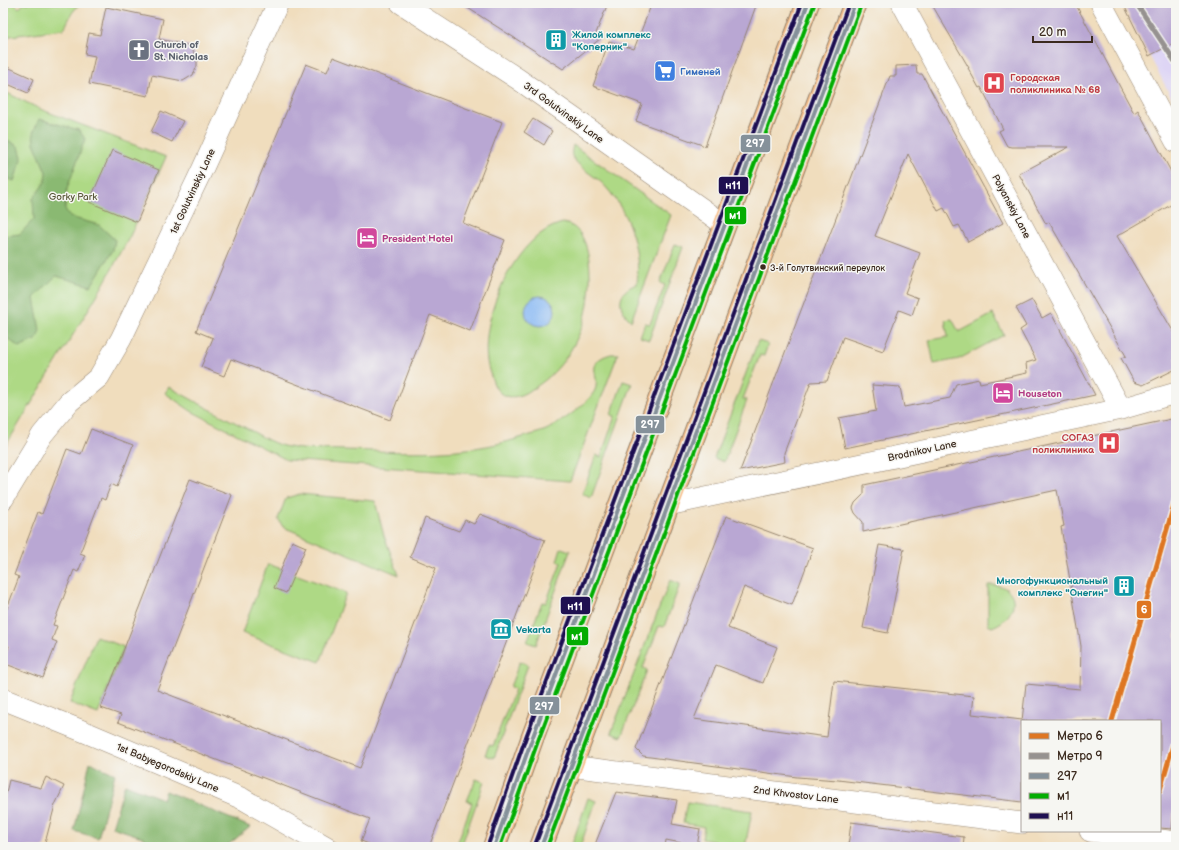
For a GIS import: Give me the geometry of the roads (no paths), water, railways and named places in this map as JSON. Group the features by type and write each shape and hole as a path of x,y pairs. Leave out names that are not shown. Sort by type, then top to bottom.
{"main road":[{"path":"494,847 532,739 808,3"},
{"path":"541,847 855,3"}],"street":[{"name":"1st Golutvinskiy Lane","path":"3,499 42,435 69,402 99,377 121,339 203,168 278,3"},
{"name":"3rd Golutvinskiy Lane","path":"401,3 518,79 725,225"},
{"name":"Polyanskiy Lane","path":"902,3 1121,409"},
{"path":"1101,3 1176,142"},
{"name":"Brodnikov Lane","path":"668,504 1121,409 1176,393"},
{"name":"1st Babyegorodskiy Lane","path":"3,700 85,732 243,799 327,847"},
{"name":"2nd Khvostov Lane","path":"570,766 1021,822"},
{"path":"1098,832 1176,842"}],"water":[{"path":"540,296 551,300 555,311 551,322 540,326 529,322 525,311 529,300"}],"metro line":[{"name":"9","path":"1136,3 1176,63"},
{"name":"6","path":"1112,720 1176,498"},
{"name":"6","path":"1161,787 1176,735"}],"place":[{"name":"Жилой комплекс \"Коперник\"","path":"556,40"},
{"name":"Church of St. Nicholas","path":"139,50"},
{"name":"Гименей","path":"665,71"},
{"name":"Городская поликлиника № 68","path":"994,83"},
{"name":"President Hotel","path":"367,238"},
{"name":"3-й Голутвинский переулок","path":"763,267"},
{"name":"Houseton","path":"1003,393"},
{"name":"СОГАЗ поликлиника","path":"1109,443"},
{"name":"Многофункциональный комплекс \"Онегин\"","path":"1124,586"},
{"name":"Vekarta","path":"501,629"}],"park label":[{"name":"Gorky Park","path":"73,196"}]}
